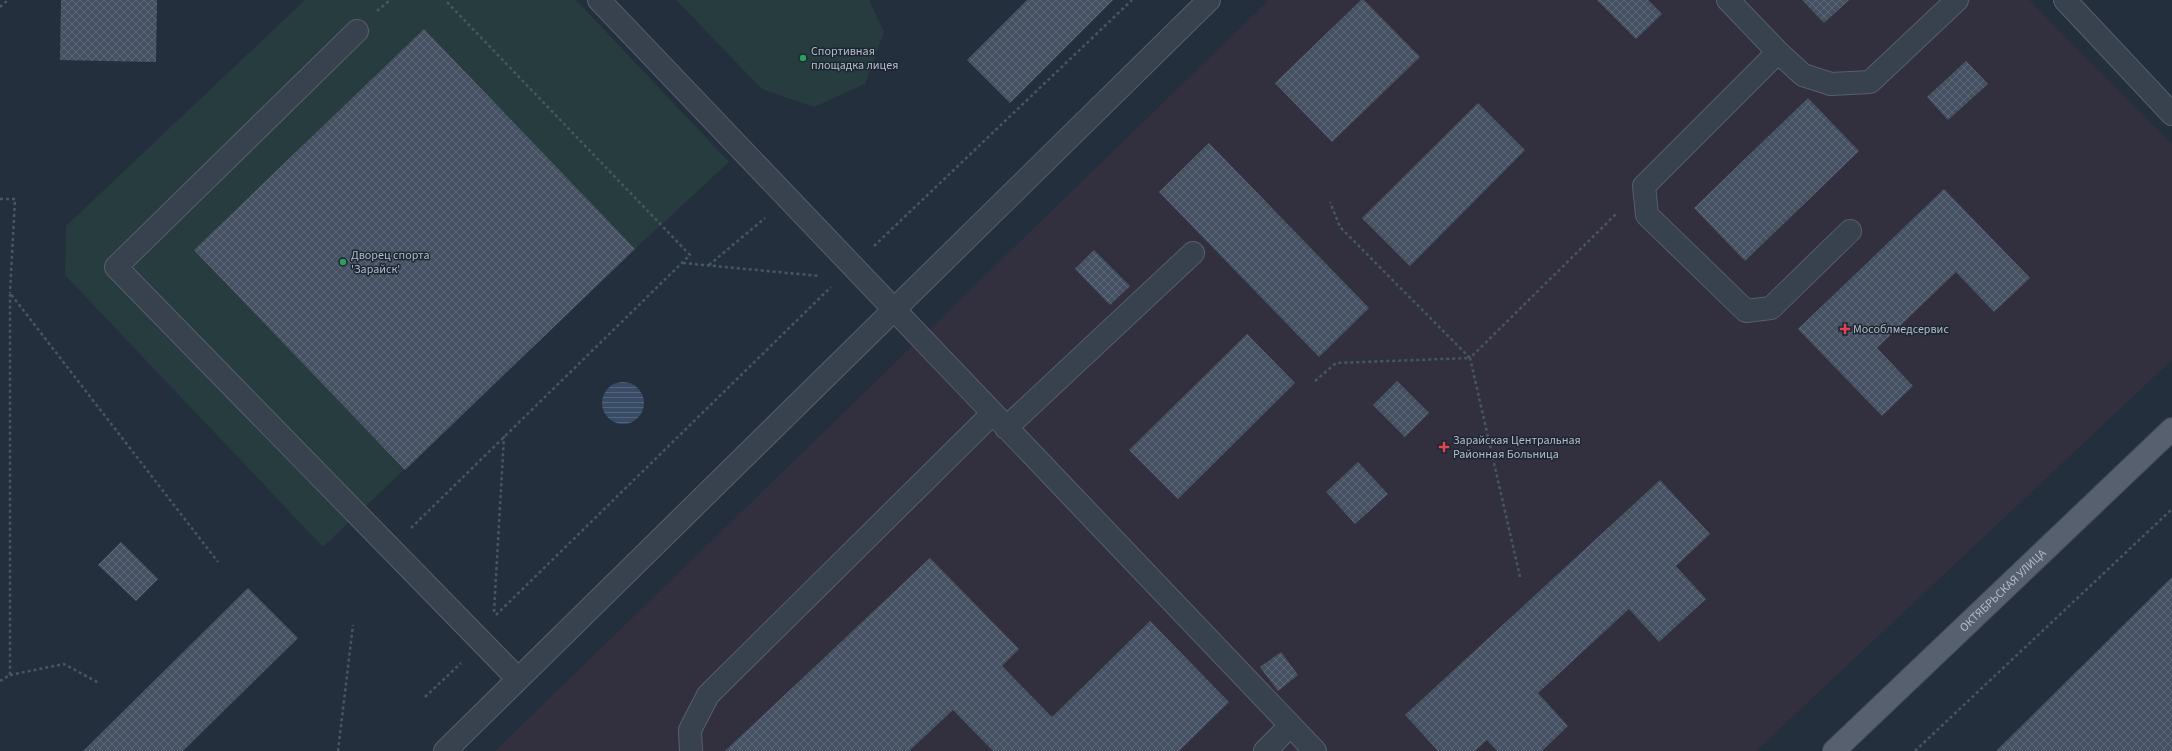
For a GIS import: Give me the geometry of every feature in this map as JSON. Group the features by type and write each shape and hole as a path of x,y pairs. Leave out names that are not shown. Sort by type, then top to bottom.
{"main road":[{"name":"ОКТЯБРЬСКАЯ УЛИЦА","path":"1834,751 2172,429"}],"lane":[{"path":"599,0 846,272 894,310 1315,751"},
{"path":"445,751 1209,0"},
{"path":"1728,0 1778,52 1803,75 1831,84 1870,82 1957,0"},
{"path":"2065,0 2172,114"},
{"path":"357,31 116,267 518,679"},
{"path":"1778,52 1644,186 1647,215 1746,311 1771,308 1850,231"},
{"path":"691,751 690,730 708,695 999,421 1193,253"},
{"path":"1265,751 1290,726"}],"path":[{"path":"0,7 8,0"},
{"path":"408,531 690,255 445,0"},
{"path":"504,436 493,618 846,272 1132,0"},
{"path":"1315,381 1336,363 1470,358 1644,186"},
{"path":"0,199 14,199 10,293 10,675"},
{"path":"1330,202 1340,228 1470,358 1520,577"},
{"path":"709,265 770,214"},
{"path":"683,263 846,272"},
{"path":"10,293 218,562"},
{"path":"1915,751 2172,509"},
{"path":"338,751 353,625"},
{"path":"0,681 10,675 64,664 99,683"}],"shaded area":[{"name":"Зарайская Центральная Районная Больница","path":"1269,0 2029,0 2172,144 2172,360 1756,751 495,751"}],"green space":[{"name":"Дворец спорта 'Зарайск'","path":"305,0 576,0 729,162 635,249 323,547 65,275 66,226"},
{"name":"Спортивная площадка лицея","path":"676,0 869,0 884,32 865,84 814,107 762,89"}],"water":[{"path":"619,382 627,382 638,388 644,399 644,407 638,418 627,424 619,424 608,418 602,407 602,399 608,388"}],"building":[{"path":"61,0 157,0 156,62 60,60"},
{"path":"1027,0 1113,0 1010,103 967,60"},
{"path":"1361,0 1364,0 1420,57 1332,142 1275,83"},
{"path":"1597,0 1648,0 1662,14 1636,39"},
{"path":"1802,0 1849,0 1824,23"},
{"path":"424,29 635,249 405,470 194,250"},
{"path":"1966,61 1988,84 1948,120 1927,97"},
{"path":"1808,98 1859,151 1745,261 1694,208"},
{"path":"1478,103 1525,150 1410,266 1362,218"},
{"path":"1209,143 1369,308 1319,357 1159,192"},
{"path":"1944,189 2030,278 1994,312 1956,272 1877,348 1913,386 1882,416 1798,329"},
{"path":"1094,250 1130,286 1110,305 1075,269"},
{"path":"1247,334 1295,383 1178,499 1129,450"},
{"path":"1397,381 1429,413 1405,437 1373,405"},
{"path":"1358,462 1388,494 1355,524 1326,492"},
{"path":"1660,480 1710,534 1676,566 1706,599 1659,642 1629,609 1538,693 1568,726 1542,751 1497,751 1487,740 1475,751 1438,751 1405,715"},
{"path":"121,542 158,579 136,601 98,565"},
{"path":"930,558 1019,649 1002,666 1052,717 1150,621 1229,702 1179,751 993,751 953,710 909,751 725,751"},
{"path":"2172,577 2172,751 1996,751"},
{"path":"248,588 298,638 183,751 83,751"},
{"path":"1281,652 1298,675 1278,691 1260,667"}],"place":[{"name":"Спортивная площадка лицея","path":"803,58"},
{"name":"Дворец спорта 'Зарайск'","path":"343,262"},
{"name":"Мособлмедсервис","path":"1845,329"},
{"name":"Зарайская Центральная Районная Больница","path":"1444,447"}]}
